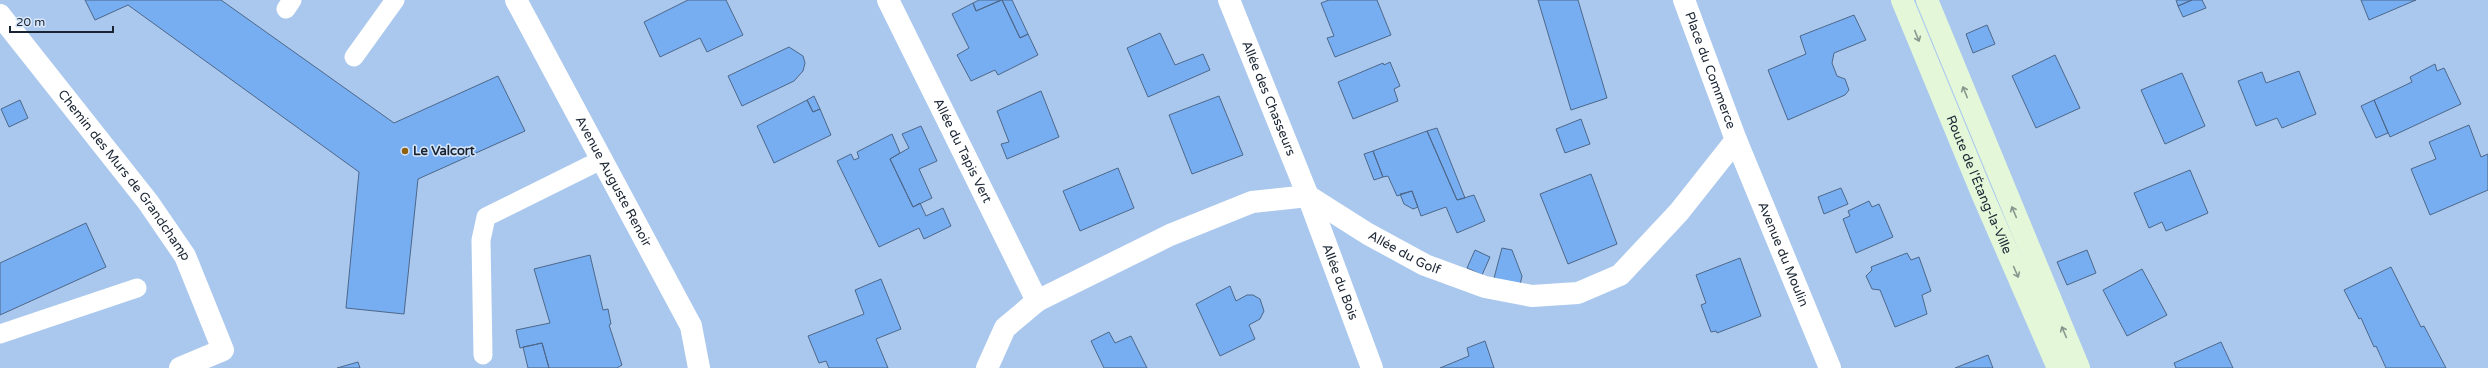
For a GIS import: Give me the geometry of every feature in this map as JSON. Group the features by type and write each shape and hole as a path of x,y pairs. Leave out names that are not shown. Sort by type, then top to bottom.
{"street":[{"name":"Avenue Auguste Renoir","path":"516,0 603,159 691,326 699,368"},
{"name":"Allée du Tapis Vert","path":"888,0 1037,301"},
{"name":"Allée des Chasseurs","path":"1229,0 1308,196"},
{"name":"Place du Commerce","path":"1684,0 1736,140"},
{"name":"Route de l'Étang-la-Ville","path":"1902,0 1983,196 2058,368"},
{"name":"Route de l'Étang-la-Ville","path":"1928,0 2079,368"},
{"name":"Chemin des Murs de Grandchamp","path":"0,15 148,202 185,256 223,350 180,368"},
{"name":"Allée du Golf","path":"1308,196 1368,234 1419,261 1485,287 1532,296 1578,293 1620,275 1679,212 1736,140"},
{"name":"Avenue du Moulin","path":"1736,140 1830,368"},
{"path":"987,368 1005,328 1037,301 1170,235 1252,202 1308,196"},
{"name":"Allée du Bois","path":"1308,196 1372,368"}],"lane":[{"path":"354,57 389,2"},
{"path":"483,355 481,240 486,217 603,159"},
{"path":"0,334 137,288"}],"building":[{"name":"Le Valcort","path":"85,0 221,0 394,123 498,76 525,131 418,179 404,314 346,308 359,172 128,5 95,20"},
{"path":"688,0 726,0 743,35 707,52 700,38 660,57 644,22"},
{"path":"979,0 1001,0 976,11 973,3"},
{"path":"1002,0 1020,38 1028,34 1038,55 998,75 995,70 971,81 957,55 969,48 952,14 973,3 976,11"},
{"path":"1002,0 1012,0 1028,34 1020,38"},
{"path":"1329,0 1377,0 1391,35 1335,57 1327,38 1334,36 1321,3"},
{"path":"1538,0 1578,0 1607,98 1571,110"},
{"path":"2176,0 2192,0 2178,6"},
{"path":"2192,0 2202,0 2206,8 2183,17 2178,6"},
{"path":"2361,0 2416,0 2369,20"},
{"path":"1854,15 1866,40 1834,53 1832,63 1837,76 1845,79 1849,90 1845,95 1788,120 1768,70 1806,54 1800,36"},
{"path":"1987,25 1995,44 1973,53 1966,34"},
{"path":"1160,33 1175,65 1203,54 1210,70 1148,97 1127,48"},
{"path":"789,47 803,56 805,63 803,71 794,81 742,106 728,76"},
{"path":"2055,55 2080,108 2036,128 2012,76"},
{"path":"1390,62 1400,86 1394,89 1398,101 1353,119 1338,82 1383,63 1384,65"},
{"path":"2435,64 2437,71 2444,68 2461,104 2390,137 2374,100 2412,82 2410,77"},
{"path":"2299,71 2316,114 2282,128 2277,118 2256,126 2238,81 2262,72 2266,83"},
{"path":"2182,73 2205,126 2165,144 2141,90"},
{"path":"1041,91 1059,137 1007,159 1001,144 1009,142 997,111"},
{"path":"814,96 820,109 813,112 807,100"},
{"path":"1219,96 1243,155 1192,174 1169,115"},
{"path":"20,100 28,118 9,127 1,109"},
{"path":"807,100 813,112 820,109 831,135 774,163 757,126"},
{"path":"2374,100 2388,133 2376,138 2361,106"},
{"path":"1581,119 1590,144 1565,153 1556,129"},
{"path":"2469,125 2481,157 2488,154 2488,190 2430,215 2411,169 2436,159 2429,142"},
{"path":"921,126 937,161 919,169 932,198 913,207 890,159 909,148 902,134"},
{"path":"1437,128 1465,198 1457,200 1427,131"},
{"path":"1427,131 1457,200 1474,195 1485,221 1457,233 1446,207 1421,216 1412,191 1397,196 1388,176 1383,177 1373,151"},
{"path":"892,134 900,153 890,159 913,207 920,203 926,216 943,208 951,226 924,239 919,228 879,247 837,161 851,154 854,160 859,158 857,152"},
{"path":"1373,151 1383,177 1374,180 1364,154"},
{"path":"1118,168 1134,208 1080,231 1063,191"},
{"path":"2190,170 2208,213 2166,231 2162,222 2149,228 2134,193"},
{"path":"1591,174 1617,244 1568,264 1540,194"},
{"path":"1841,188 1848,204 1824,214 1818,197"},
{"path":"1412,191 1418,207 1413,209 1404,204 1400,194"},
{"path":"1869,201 1872,207 1879,204 1893,237 1856,253 1843,219 1850,216 1848,211"},
{"path":"86,223 106,267 0,315 0,263"},
{"path":"1502,248 1512,250 1522,276 1520,285 1494,278"},
{"path":"1475,250 1490,257 1482,275 1467,268"},
{"path":"2087,250 2096,273 2067,285 2057,262"},
{"path":"1907,253 1911,260 1919,257 1931,291 1922,295 1927,314 1895,327 1880,290 1872,289 1866,276 1872,270 1871,267"},
{"path":"590,255 603,310 608,309 611,324 609,325 622,365 617,368 549,368 542,343 520,348 516,330 550,323 534,269"},
{"path":"1740,258 1761,316 1717,333 1716,331 1711,332 1701,305 1706,303 1696,275"},
{"path":"2391,267 2421,327 2424,326 2446,368 2386,368 2376,346 2374,347 2361,318 2359,319 2344,290"},
{"path":"2142,269 2167,315 2127,336 2103,290"},
{"path":"881,279 901,329 876,339 888,368 829,368 826,361 819,363 808,336 864,314 855,290"},
{"path":"1230,286 1236,301 1247,295 1253,295 1260,299 1264,311 1260,319 1249,325 1255,339 1220,356 1196,304"},
{"path":"1109,332 1115,343 1131,336 1147,368 1104,368 1091,341"},
{"path":"1485,341 1494,368 1440,368 1469,356 1467,348"},
{"path":"2221,342 2233,368 2176,368 2174,363"},
{"path":"542,343 549,368 528,368 523,347"},
{"path":"1988,355 1993,368 1955,368"},
{"path":"358,362 360,368 337,368"}],"place":[{"name":"Le Valcort","path":"405,151"}]}
